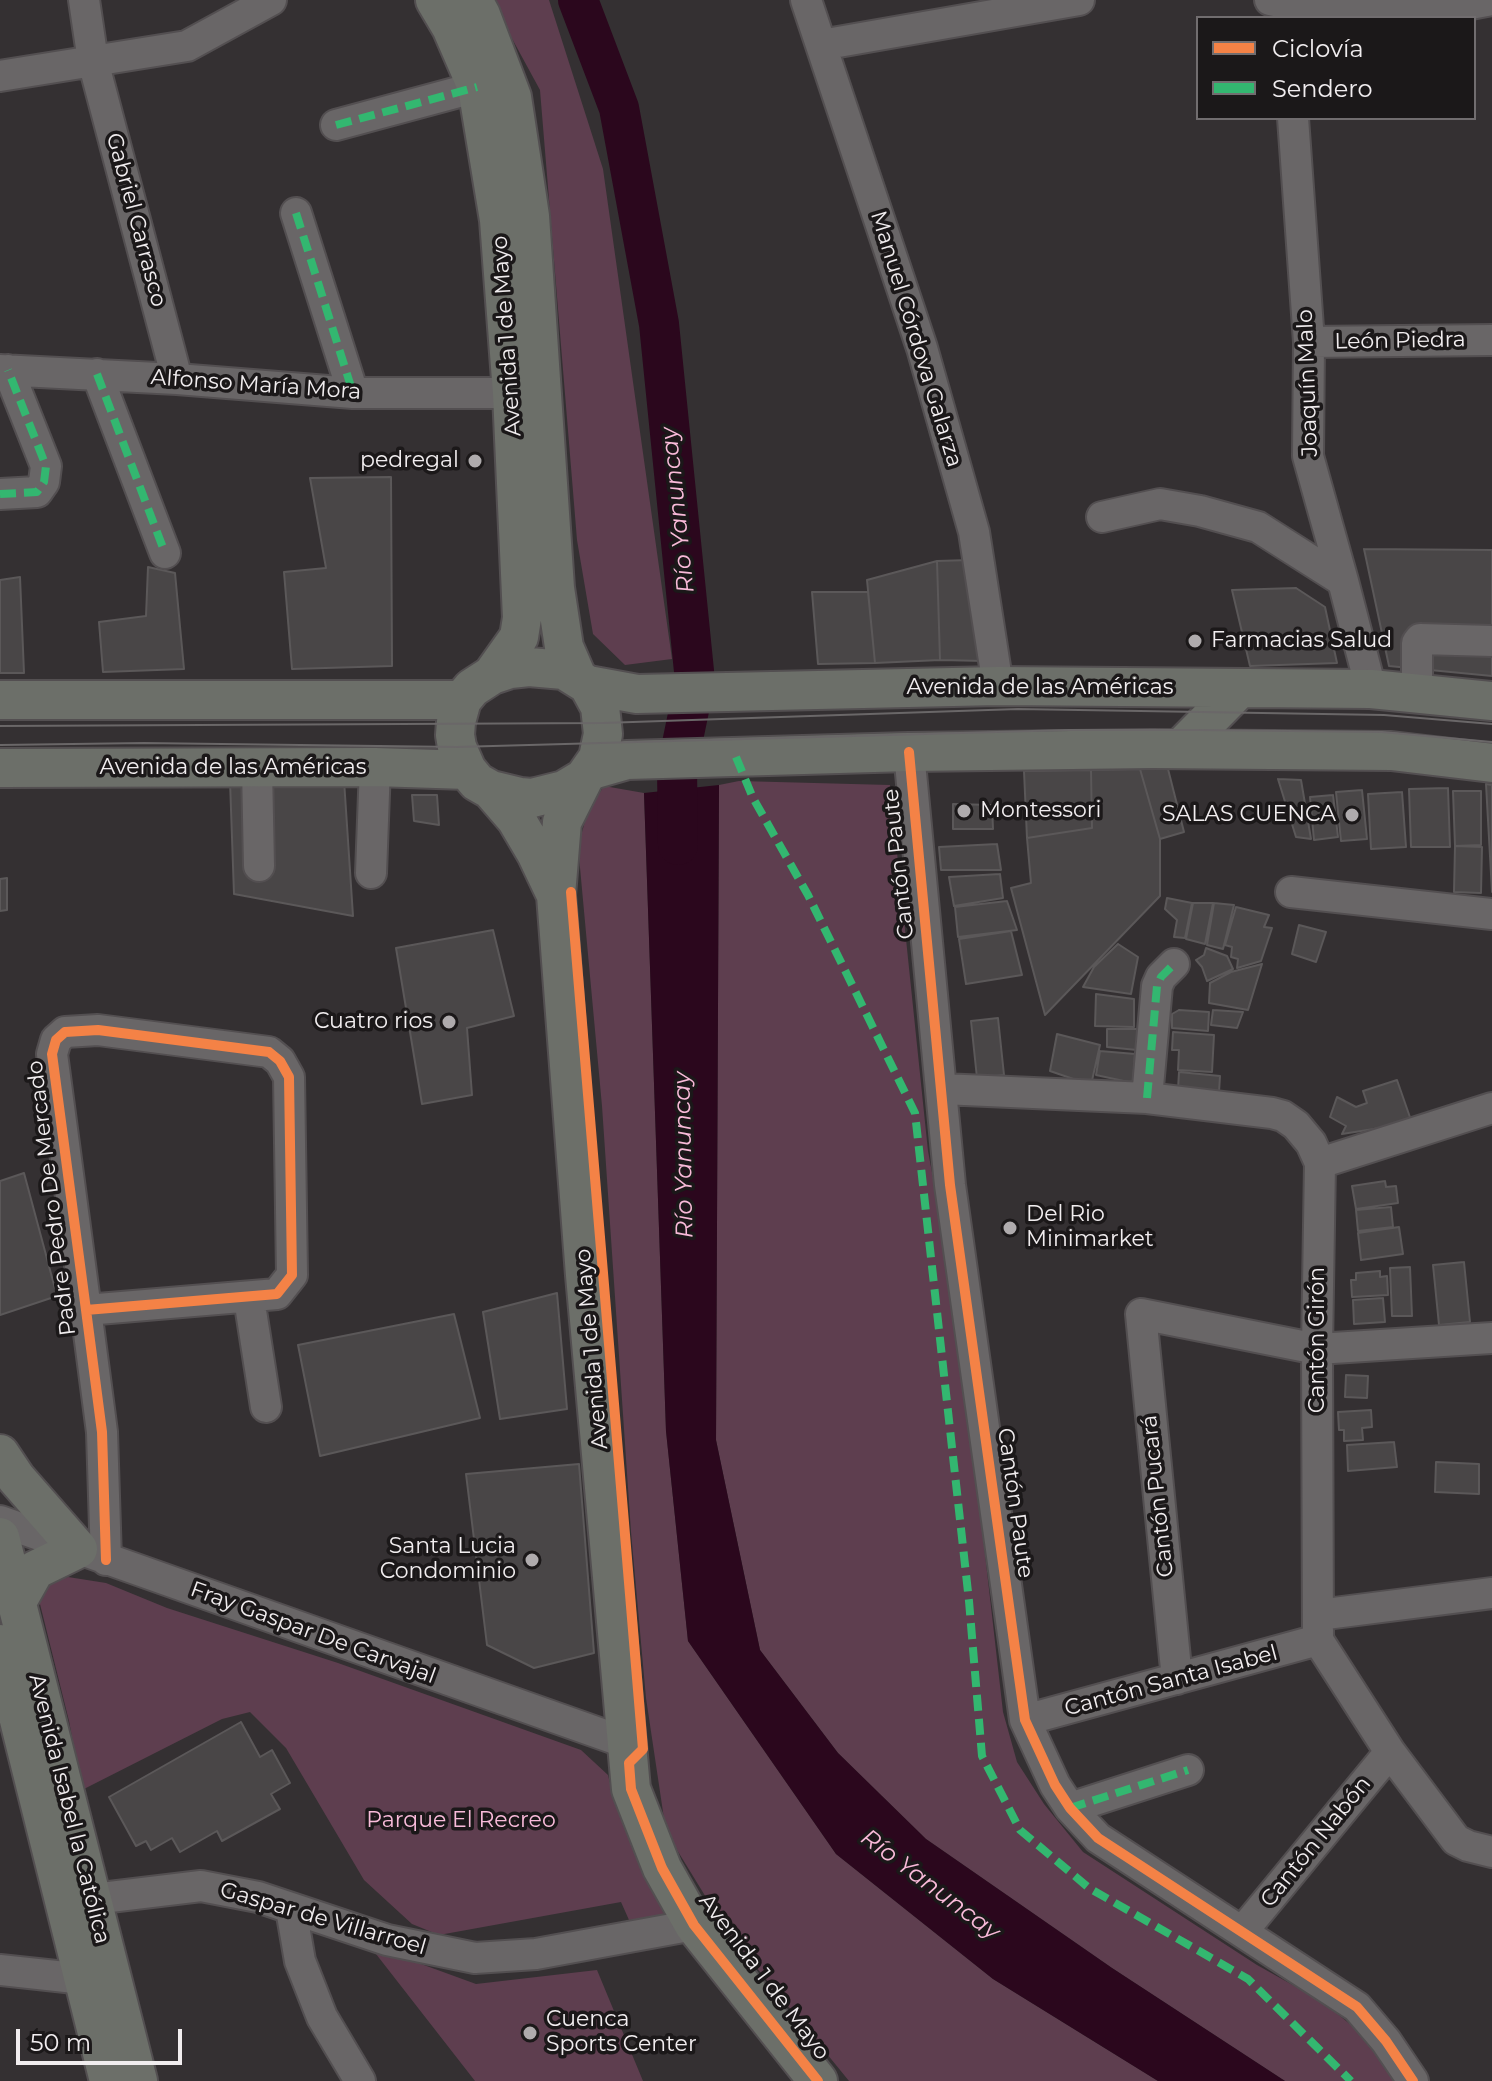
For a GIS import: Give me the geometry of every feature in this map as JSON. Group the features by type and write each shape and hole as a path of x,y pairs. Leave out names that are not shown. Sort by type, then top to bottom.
{"main road":[{"name":"Avenida 1 de Mayo","path":"435,0 451,27 477,87 499,220 512,393 522,618 519,637 492,675"},
{"name":"Avenida 1 de Mayo","path":"473,0 512,97 530,216 557,601 564,647 582,681"},
{"name":"Avenida de las Américas","path":"462,700 472,688 492,675 529,667 555,668 582,681 637,694 998,686 1371,689 1492,701"},
{"path":"582,681 600,707 603,723 601,769"},
{"path":"1180,749 1240,688"},
{"path":"0,700 462,700 456,722 457,747 479,780"},
{"name":"Avenida de las Américas","path":"0,768 375,767 479,780 520,797 532,798 564,790 601,769 736,757 909,752 1111,760 1180,749 1391,751 1492,763"},
{"name":"Avenida 1 de Mayo","path":"601,769 562,822 556,895 631,1789 662,1868 694,1925 818,2081"},
{"name":"Avenida 1 de Mayo","path":"479,780 516,819 556,895"},
{"path":"0,1454 16,1478 92,1554 35,1570 17,1602"},
{"name":"Avenida Isabel la Católica","path":"0,1537 138,2081"},
{"name":"Avenida Isabel la Católica","path":"0,1644 109,2081"}],"street":[{"name":"Gabriel Carrasco","path":"84,0 93,61 177,379"},
{"path":"0,76 187,46 271,0"},
{"name":"Manuel Córdova Galarza","path":"806,0 922,348 970,517 998,686"},
{"path":"821,45 1079,0"},
{"path":"1280,7 1460,6 1492,0"},
{"path":"336,125 477,87"},
{"name":"Joaquín Malo","path":"1293,120 1309,342 1308,456 1371,689"},
{"path":"296,213 353,393"},
{"name":"León Piedra","path":"1309,342 1492,340"},
{"path":"0,494 37,492 44,482 46,466 4,370"},
{"name":"Alfonso María Mora","path":"4,370 353,393 512,393"},
{"path":"97,374 165,553"},
{"path":"1102,517 1160,504 1200,511 1258,527 1343,581"},
{"path":"1417,694 1417,643 1420,639 1492,641"},
{"name":"Cantón Paute","path":"909,752 950,1185 1025,1720 1047,1771 1070,1808 1098,1838 1357,2007 1386,2041 1413,2081"},
{"path":"371,873 375,767"},
{"path":"257,768 259,866"},
{"path":"1291,892 1492,914"},
{"path":"1147,1098 1157,986 1174,964"},
{"name":"Padre Pedro De Mercado","path":"92,1554 102,1432 52,1054 56,1040 65,1032 98,1030 269,1052 280,1061 289,1077 292,1275 277,1294 249,1298"},
{"path":"942,1089 1147,1098 1283,1116 1302,1131 1320,1163 1492,1108"},
{"name":"Cantón Girón","path":"1318,1628 1320,1163"},
{"path":"86,1310 249,1298 266,1407"},
{"name":"Cantón Pucará","path":"1177,1679 1141,1314 1317,1349"},
{"path":"1317,1349 1492,1338"},
{"name":"Fray Gaspar De Carvajal","path":"0,1521 627,1743"},
{"name":"Cantón Santa Isabel","path":"1025,1720 1177,1679 1318,1628 1492,1586"},
{"path":"1318,1628 1390,1752 1456,1840 1492,1852"},
{"name":"Cantón Nabón","path":"1242,1932 1390,1752"},
{"path":"1070,1808 1188,1770"},
{"name":"Gaspar de Villarroel","path":"93,1899 201,1886 258,1897 387,1940 475,1958 536,1954 694,1925"},
{"path":"291,1909 300,1961 322,2017 360,2081"},
{"path":"0,1970 84,1979"}],"green space":[{"path":"491,0 549,0 603,169 672,659 625,665 593,634 577,540 540,90"},
{"path":"739,781 890,785 928,1151 957,1308 1003,1712 1017,1762 1044,1804 1083,1852 1257,1965 1323,2002 1362,2034 1398,2081 1285,2081 1112,1968 926,1839 838,1753 760,1650 716,1440 719,785"},
{"path":"604,786 644,793 666,1431 688,1641 836,1854 993,1979 1158,2081 849,2081 726,1930 666,1832 646,1698 631,1532 602,1106 578,846 588,811"},
{"name":"Parque El Recreo","path":"68,1577 106,1583 167,1608 338,1663 581,1750 608,1775 615,1803 665,1916 629,1920 621,1902 439,1935 412,1924 364,1880 286,1748 250,1712 222,1719 82,1790 69,1721 38,1596 53,1581"},
{"name":"Cuenca Sports Center","path":"369,1945 476,1984 597,1970 643,2081 475,2081"}],"water":[{"path":"719,785 716,1440 760,1650 838,1753 926,1839 1112,1968 1285,2081 1158,2081 993,1979 836,1854 688,1641 666,1431 644,793"}],"building":[{"path":"391,477 392,666 292,669 284,572 326,568 310,478"},
{"path":"1364,549 1492,550 1492,676 1389,666"},
{"path":"970,560 985,661 940,660 937,561"},
{"path":"937,561 940,660 875,663 867,580"},
{"path":"148,567 175,573 184,669 103,672 99,622 146,616"},
{"path":"20,577 24,673 0,673 0,580"},
{"path":"1296,588 1325,607 1337,663 1250,666 1232,590"},
{"path":"812,592 868,592 875,663 818,664"},
{"path":"1140,769 1160,839 1160,896 1045,1015 1011,888 1031,883 1027,838 1092,828 1091,770"},
{"path":"1140,769 1168,769 1184,832 1160,839"},
{"path":"1091,770 1092,828 1027,838 1024,771"},
{"path":"1278,779 1301,780 1311,839 1296,837"},
{"path":"344,780 353,916 234,894 230,781"},
{"path":"1486,784 1492,785 1492,892"},
{"path":"1448,788 1450,847 1411,847 1409,789"},
{"name":"SALAS CUENCA","path":"1362,790 1367,839 1341,841 1336,792"},
{"path":"1453,791 1481,791 1481,845 1455,846"},
{"path":"1402,792 1406,847 1371,849 1368,794"},
{"path":"412,795 437,795 439,825 414,821"},
{"path":"1333,795 1338,837 1314,840 1310,797"},
{"path":"953,804 992,805 993,829 953,829"},
{"path":"997,844 1001,870 941,870 939,847"},
{"path":"1455,846 1482,847 1481,893 1454,892"},
{"path":"1000,874 1003,898 954,906 949,877"},
{"path":"7,878 7,910 0,911 0,879"},
{"path":"1167,898 1192,903 1185,938 1174,937 1177,920 1165,909"},
{"path":"1007,901 1017,930 958,937 955,907"},
{"path":"1193,903 1213,903 1205,944 1186,939"},
{"path":"1214,903 1234,905 1223,949 1207,945"},
{"path":"1236,907 1269,915 1264,927 1272,928 1261,961 1237,968 1238,959 1231,957 1232,947 1225,945"},
{"path":"1299,925 1326,932 1316,962 1292,954"},
{"name":"Cuatro rios","path":"493,930 514,1016 467,1028 472,1095 422,1104 396,948"},
{"path":"1011,931 1022,975 966,984 959,939"},
{"path":"1118,944 1138,957 1131,994 1083,987 1094,967"},
{"path":"1206,948 1227,956 1233,969 1207,981 1196,960 1204,955"},
{"path":"1262,964 1248,1010 1209,1003 1210,983 1231,972"},
{"path":"1096,994 1134,999 1134,1027 1095,1026"},
{"path":"1179,1010 1209,1012 1208,1031 1172,1028 1172,1014"},
{"path":"1213,1010 1243,1012 1237,1028 1211,1025"},
{"path":"998,1018 1004,1075 977,1078 971,1021"},
{"path":"1107,1029 1137,1029 1137,1050 1107,1047"},
{"path":"1173,1032 1214,1035 1212,1072 1178,1070 1179,1050 1172,1050"},
{"path":"1057,1034 1100,1045 1091,1085 1050,1071"},
{"path":"1100,1051 1135,1054 1133,1083 1096,1075"},
{"path":"1179,1072 1220,1076 1219,1092 1178,1089"},
{"path":"1397,1080 1412,1123 1342,1134 1346,1126 1330,1117 1337,1097 1356,1107 1367,1103 1363,1091"},
{"path":"24,1173 57,1296 0,1315 0,1181"},
{"path":"1385,1181 1386,1187 1396,1186 1398,1203 1356,1209 1352,1186"},
{"path":"1391,1207 1393,1227 1358,1231 1356,1210"},
{"path":"1399,1227 1403,1254 1361,1260 1358,1233"},
{"path":"1464,1262 1470,1322 1439,1325 1433,1265"},
{"path":"1410,1267 1412,1316 1392,1316 1390,1268"},
{"path":"1380,1271 1380,1277 1387,1276 1388,1295 1352,1297 1351,1280 1356,1280 1356,1273"},
{"path":"557,1293 567,1409 500,1419 483,1312"},
{"path":"1383,1298 1385,1322 1354,1324 1353,1300"},
{"path":"454,1314 480,1418 320,1456 298,1345"},
{"path":"1346,1375 1368,1376 1367,1398 1345,1397"},
{"path":"1371,1410 1372,1427 1362,1428 1363,1440 1344,1441 1344,1430 1339,1430 1338,1412"},
{"path":"1394,1442 1397,1467 1348,1471 1347,1445"},
{"path":"1436,1462 1479,1464 1479,1494 1435,1492"},
{"name":"Santa Lucia Condominio","path":"579,1464 594,1653 534,1668 487,1645 466,1474"},
{"path":"241,1722 260,1757 272,1750 290,1783 271,1794 280,1809 222,1841 217,1831 180,1852 172,1838 151,1850 146,1841 136,1846 109,1797"}],"waterway":[{"name":"Río Yanuncay","path":"578,0 619,108 659,324 695,681 677,768 678,845"}],"tram line":[{"path":"0,726 603,723 1018,709 1384,715 1492,724"},
{"path":"0,745 144,743 457,747 1068,730 1382,732 1492,742"}],"marked path":[{"path":"336,125 477,87"},
{"path":"296,213 353,393"},
{"path":"0,494 37,492 44,482 46,466 8,370"},
{"path":"97,374 165,553"},
{"path":"736,757 753,798 808,895 915,1113 969,1601 982,1756 1020,1830 1089,1888 1248,1979 1351,2081"},
{"path":"1147,1098 1157,986 1174,964"},
{"path":"1070,1808 1188,1770"}],"cycle path":[{"path":"909,752 950,1185 1025,1720 1055,1785 1070,1808 1098,1838 1357,2007 1386,2041 1413,2081"},
{"path":"571,892 643,1749 629,1763 631,1789 662,1868 694,1925 818,2081"},
{"path":"86,1310 277,1294 292,1275 289,1077 280,1061 269,1052 98,1030 65,1032 56,1040 52,1054 102,1432 106,1560"}],"place":[{"name":"pedregal","path":"475,461"},
{"name":"Farmacias Salud","path":"1195,641"},
{"name":"Montessori","path":"964,811"},
{"name":"SALAS CUENCA","path":"1352,815"},
{"name":"Cuatro rios","path":"449,1022"},
{"name":"Del Rio Minimarket","path":"1010,1228"},
{"name":"Santa Lucia Condominio","path":"532,1560"},
{"name":"Cuenca Sports Center","path":"530,2033"}]}
